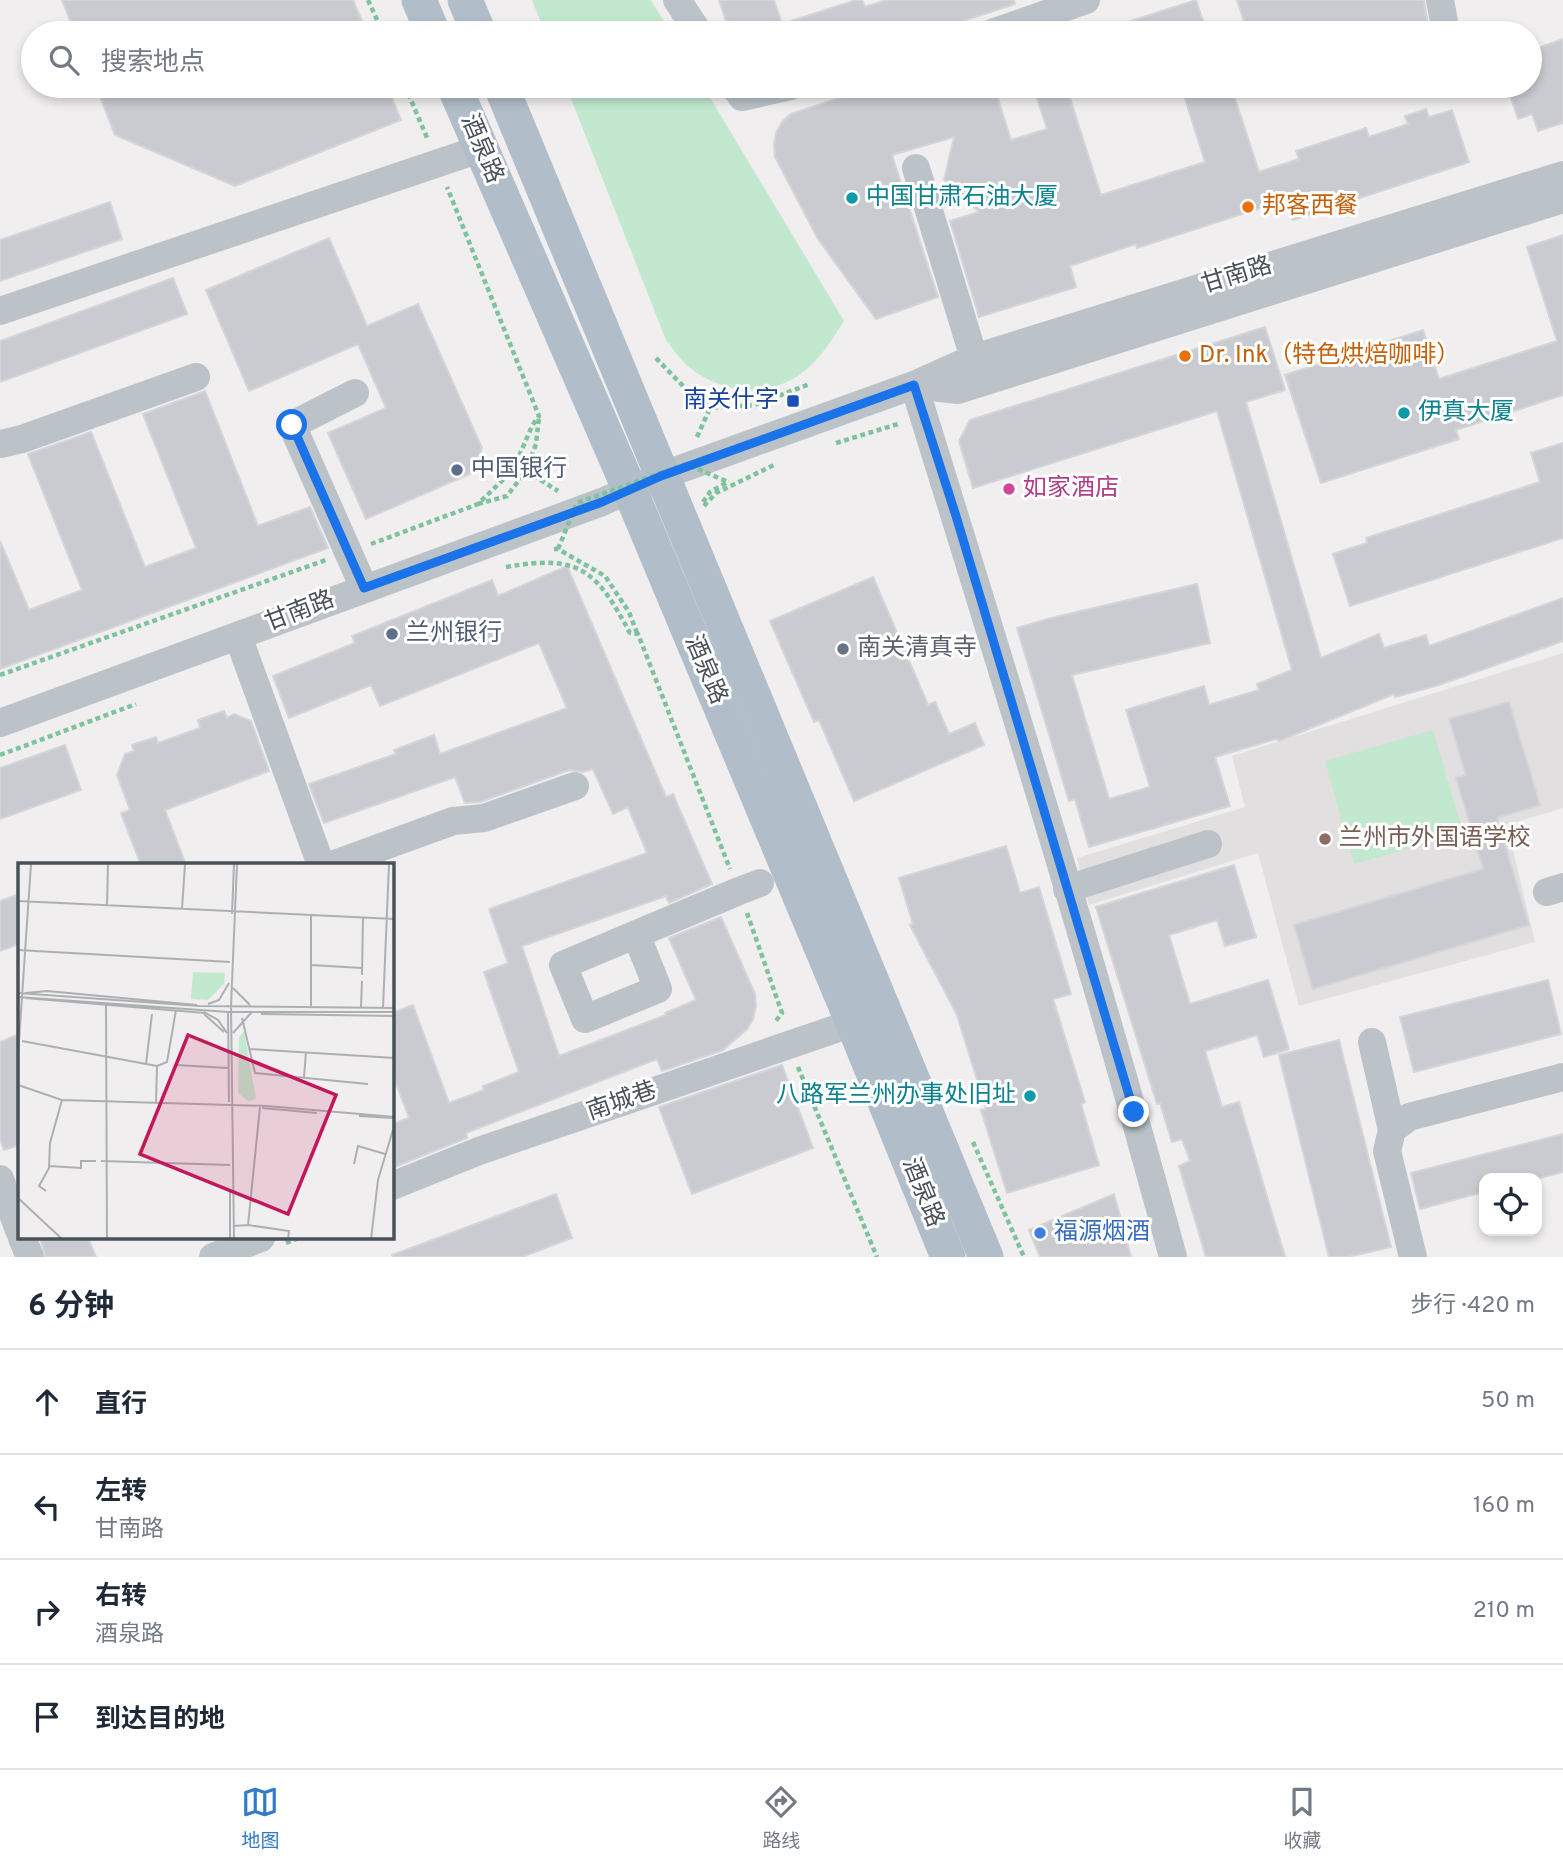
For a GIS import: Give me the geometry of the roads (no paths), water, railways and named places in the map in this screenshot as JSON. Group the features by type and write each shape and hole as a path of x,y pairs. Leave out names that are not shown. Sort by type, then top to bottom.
{"main road":[{"path":"419,0 428,21"},
{"path":"465,0 474,21"},
{"name":"酒泉路","path":"459,98 480,149 645,482 986,1257"},
{"name":"酒泉路","path":"504,98 645,482 853,1023 948,1257"}],"street":[{"path":"677,0 691,21"},
{"path":"1026,21 1086,0"},
{"path":"1440,0 1444,21"},
{"path":"0,311 480,149"},
{"path":"916,169 974,358"},
{"name":"甘南路","path":"0,723 602,502 645,482 914,385 974,358 1563,175"},
{"name":"甘南路","path":"914,385 958,390 1563,199"},
{"path":"0,444 22,439 195,377"},
{"path":"914,385 1134,1112 1173,1257"},
{"path":"355,393 292,425 364,588"},
{"path":"238,636 320,863"},
{"path":"338,863 453,821 484,818 575,786"},
{"path":"1067,889 1208,844"},
{"path":"636,934 750,887"},
{"name":"南城巷","path":"394,1185 480,1151 853,1023"},
{"path":"1372,1042 1392,1130 1387,1151 1413,1257"},
{"path":"1392,1130 1409,1117 1563,1077"},
{"path":"0,1179 18,1227"},
{"path":"23,1240 30,1257"},
{"path":"213,1257 256,1240"}],"place":[{"name":"中国甘肃石油大厦","path":"852,198"},
{"name":"邦客西餐","path":"1248,207"},
{"name":"Dr. Ink（特色烘焙咖啡）","path":"1185,356"},
{"name":"南关什字","path":"793,401"},
{"name":"伊真大厦","path":"1404,413"},
{"name":"中国银行","path":"457,470"},
{"name":"如家酒店","path":"1009,489"},
{"name":"兰州银行","path":"392,634"},
{"name":"南关清真寺","path":"843,649"},
{"name":"兰州市外国语学校","path":"1325,839"},
{"name":"八路军兰州办事处旧址","path":"1030,1096"},
{"name":"福源烟酒","path":"1040,1233"}]}
